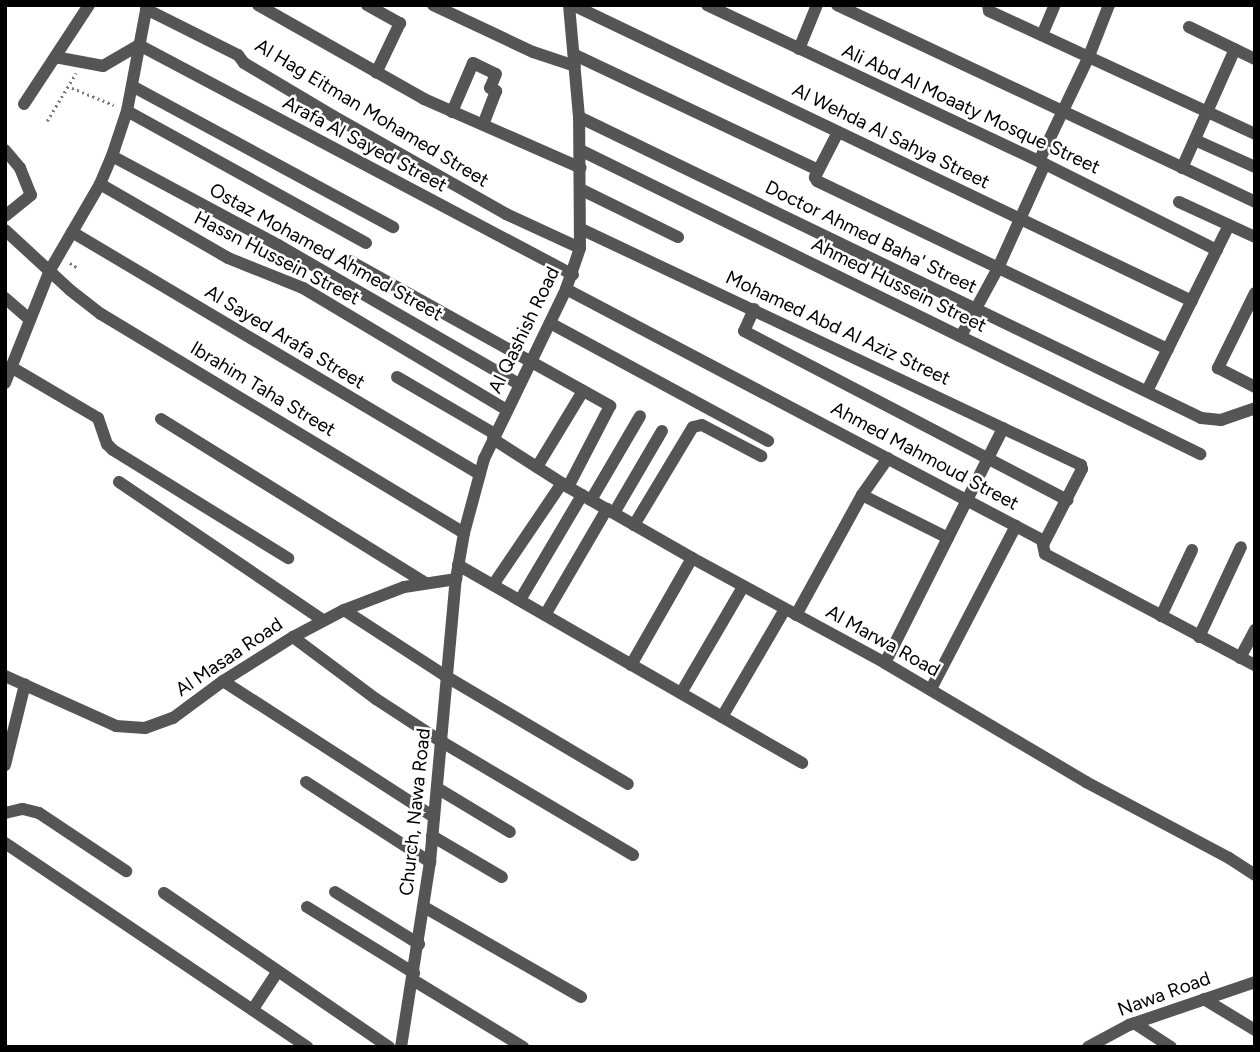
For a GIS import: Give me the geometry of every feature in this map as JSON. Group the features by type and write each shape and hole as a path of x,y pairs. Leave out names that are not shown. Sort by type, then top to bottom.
{"street":[{"path":"24,104 89,5"},
{"path":"257,5 376,74 452,112 581,168"},
{"path":"367,5 400,23 376,74"},
{"path":"433,5 533,52 575,61 818,170"},
{"name":"Al Qashish Road","path":"456,579 479,474 519,384 573,275 580,248 582,190 571,5"},
{"name":"Al Wehda Al Sahya Street","path":"571,5 1192,301"},
{"name":"Ali Abd Al Moaaty Mosque Street","path":"707,5 1042,163 1217,250"},
{"path":"799,49 817,5"},
{"path":"837,5 1255,202"},
{"path":"988,5 989,11 1255,134"},
{"path":"1042,35 1055,5"},
{"path":"961,337 1021,219 1062,112 1089,56 1109,5"},
{"path":"5,383 10,361 50,270 100,184 113,156 127,111 146,7"},
{"name":"Al Hag Eitman Mohamed Street","path":"146,7 237,55 244,63 333,116 506,214 580,248"},
{"path":"1189,27 1255,59"},
{"path":"55,57 80,64 105,65 139,45"},
{"name":"Arafa Al Sayed Street","path":"139,45 573,275"},
{"path":"1182,168 1235,49"},
{"path":"452,112 473,63 496,74 490,88 496,91 483,125"},
{"path":"132,86 393,227"},
{"path":"127,111 366,243"},
{"name":"Doctor Ahmed Baha' Street","path":"579,117 1210,420 1238,416 1255,408"},
{"path":"838,132 818,170 817,181 1167,349"},
{"path":"1195,140 1255,167"},
{"path":"5,150 20,168 31,195 5,216"},
{"name":"Ahmed Hussein Street","path":"580,150 1199,454"},
{"name":"Ostaz Mohamed Ahmed Street","path":"113,156 278,244 519,384"},
{"name":"Hassn Hussein Street","path":"100,184 228,258 303,288 507,410"},
{"path":"582,190 678,237"},
{"path":"1179,202 1255,237"},
{"path":"1147,391 1229,225"},
{"name":"Mohamed Abd Al Aziz Street","path":"580,229 1078,463 1082,469 1067,500"},
{"name":"Ibrahim Taha Street","path":"5,230 101,314 464,533"},
{"name":"Al Sayed Arafa Street","path":"72,232 479,474"},
{"path":"350,261 611,409 565,485 493,585"},
{"name":"Ahmed Mahmoud Street","path":"566,289 1016,526 1044,543 1045,554 1255,665"},
{"path":"1255,293 1218,365 1220,371 1255,387"},
{"path":"5,298 30,320"},
{"path":"754,309 744,331 1067,500 1044,543"},
{"path":"550,323 768,440"},
{"path":"10,361 98,418 107,444 113,450 288,558"},
{"name":"Al Marwa Road","path":"397,377 565,485 931,689 1086,782 1229,858 1255,875"},
{"path":"537,467 583,391"},
{"path":"520,600 640,416"},
{"path":"161,419 425,583"},
{"path":"634,525 690,431 702,425 761,456"},
{"path":"884,663 1003,428"},
{"path":"545,615 662,431"},
{"path":"722,717 888,458"},
{"path":"119,482 323,620"},
{"path":"862,495 948,538"},
{"path":"931,689 1016,526"},
{"path":"1199,637 1241,547"},
{"path":"1161,617 1192,550"},
{"path":"631,664 692,558"},
{"path":"458,565 802,763"},
{"name":"Al Masaa Road","path":"5,676 116,726 130,729 153,726 173,718 223,681 323,620 383,593 456,579"},
{"name":"Church, Nawa Road","path":"401,1047 430,862 456,579"},
{"path":"681,694 744,587"},
{"path":"344,610 447,677 628,784"},
{"path":"1240,658 1255,630"},
{"path":"293,637 376,699 633,855"},
{"path":"223,681 435,817"},
{"path":"5,765 25,684"},
{"path":"306,782 430,862"},
{"path":"437,788 510,832"},
{"path":"5,813 23,809 39,813 126,871"},
{"path":"432,836 502,877"},
{"path":"5,843 308,1047"},
{"path":"335,892 419,944"},
{"path":"164,893 389,1047"},
{"path":"307,907 523,1047"},
{"path":"424,907 581,997"},
{"path":"253,1009 278,971"},
{"name":"Nawa Road","path":"1088,1047 1134,1023 1255,982"},
{"path":"1204,999 1255,1030"},
{"path":"1134,1023 1171,1047"}],"path":[{"path":"47,121 71,87 80,64"},
{"path":"71,87 127,111"}]}
